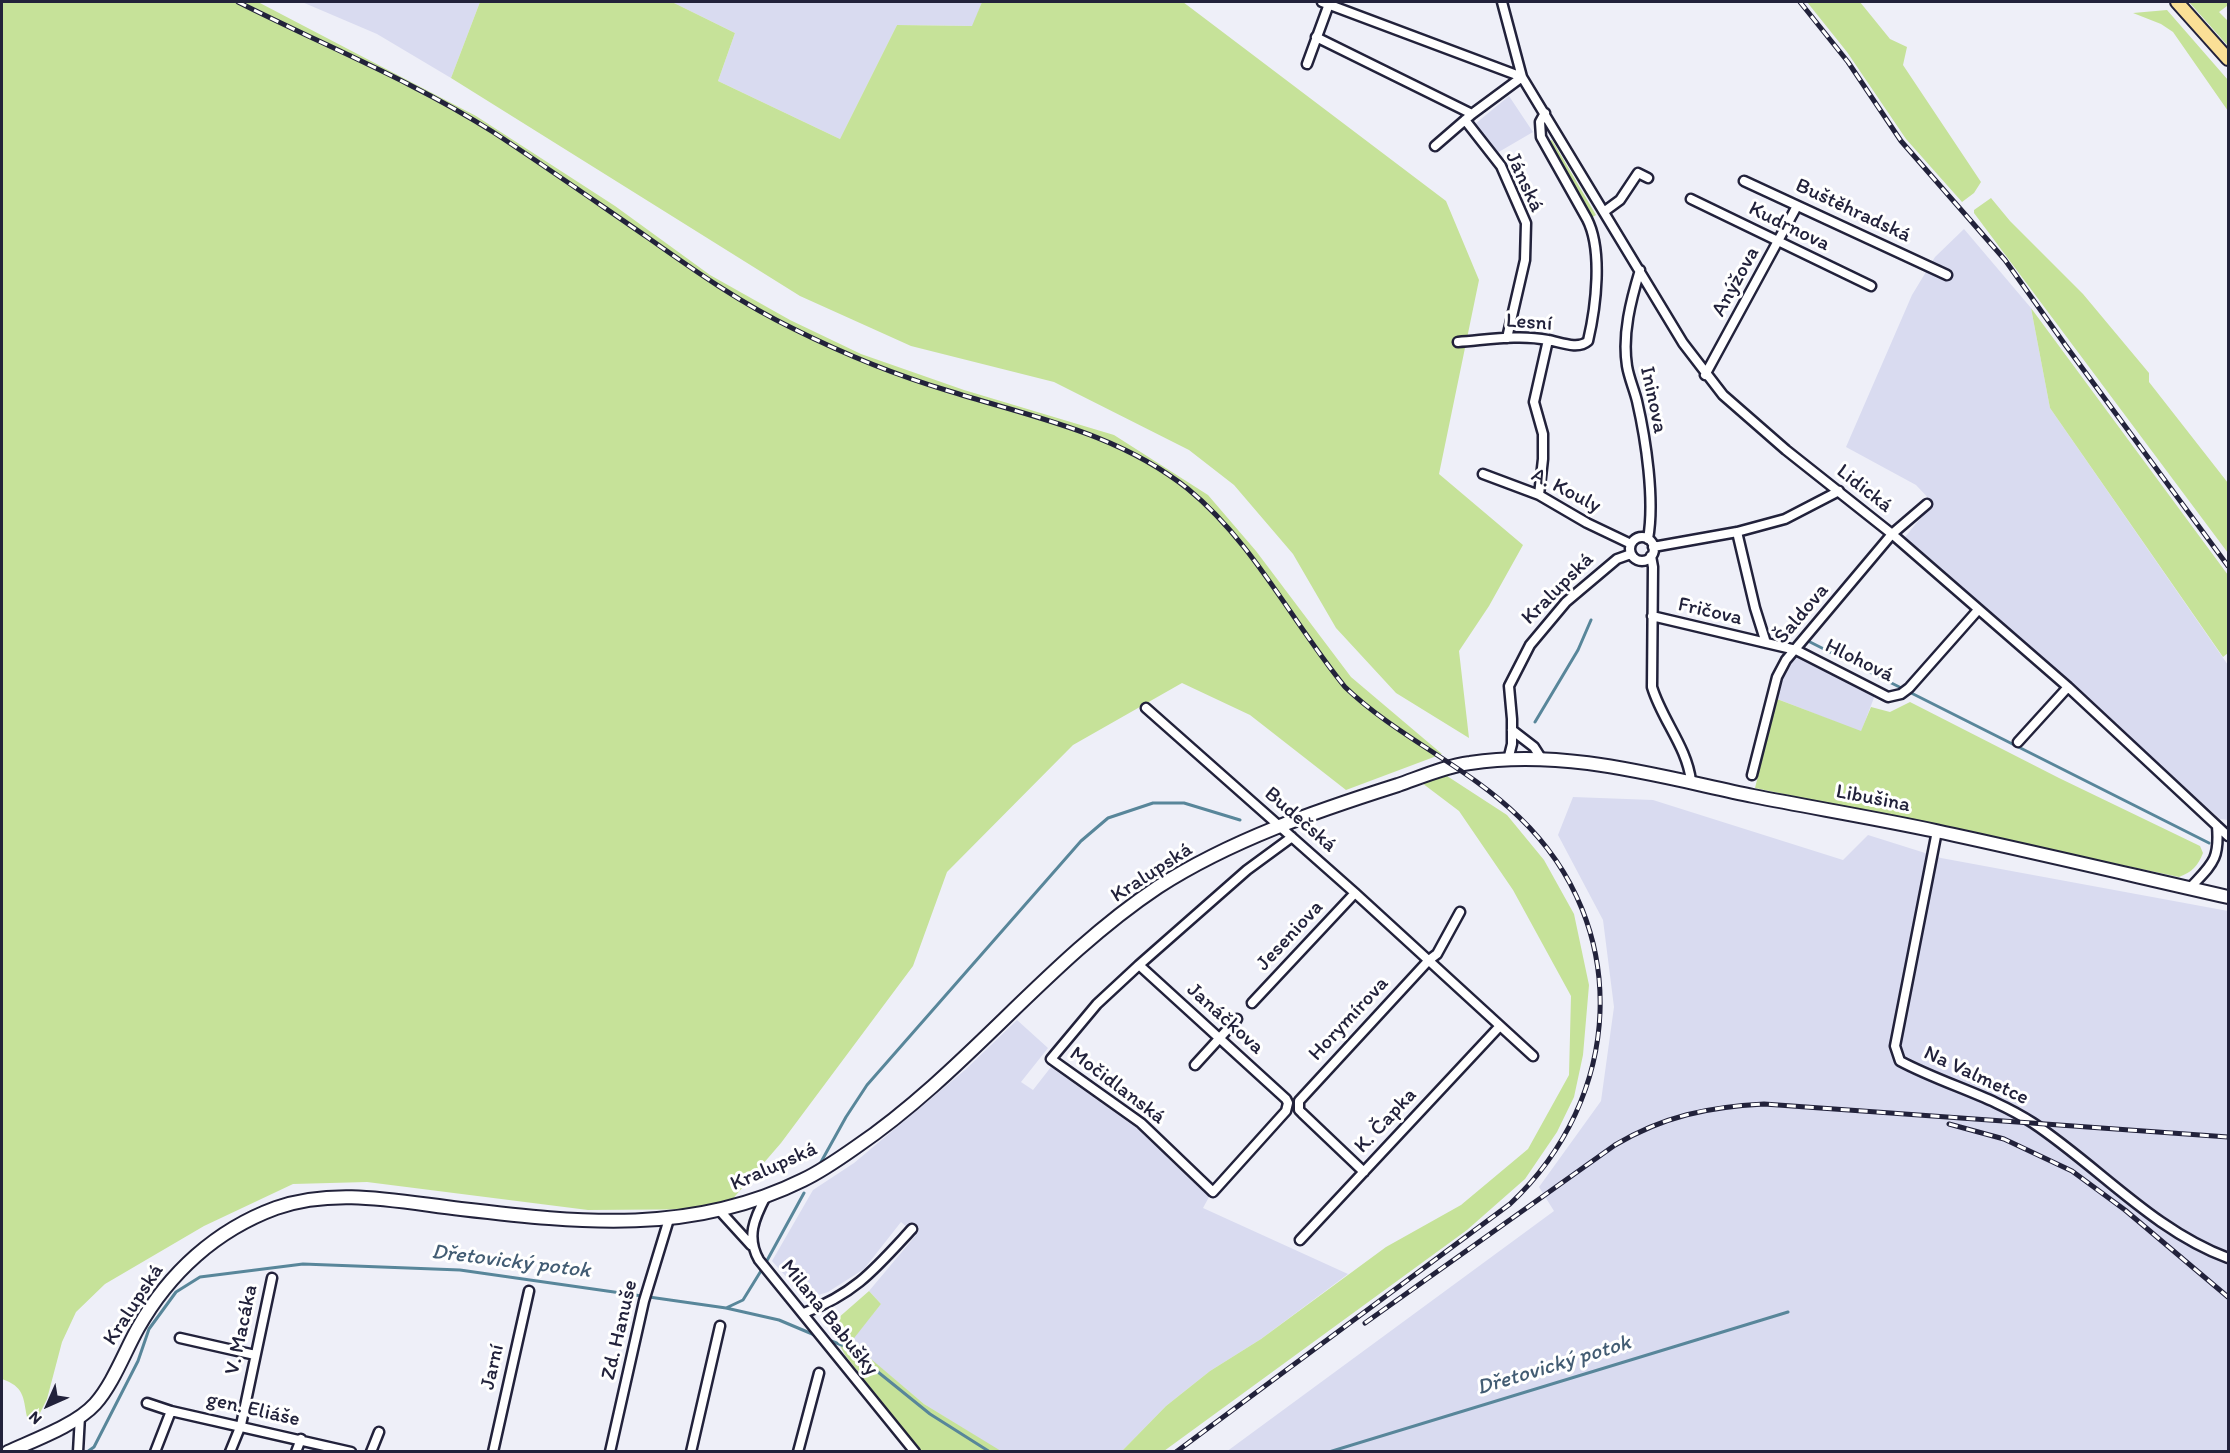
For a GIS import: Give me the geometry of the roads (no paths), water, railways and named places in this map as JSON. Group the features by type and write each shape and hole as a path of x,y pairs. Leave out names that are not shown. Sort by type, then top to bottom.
{"main road":[{"path":"2177,2 2229,60"},
{"name":"Libušina","path":"1508,760 1541,758 1626,769 1692,781 1745,794 1937,831 2229,897"},
{"name":"Kralupská","path":"8,1452 80,1416 97,1402 154,1302 186,1263 228,1232 276,1208 322,1199 367,1197 466,1210 633,1222 720,1211 766,1196 823,1169 912,1106 1091,939 1155,890 1223,851 1343,803 1466,763 1508,760"}],"street":[{"name":"Lidická","path":"1502,2 1522,77 1683,343 1705,375 1744,415 1892,534 2068,687 2229,836"},
{"path":"1307,64 1325,3 1522,77"},
{"path":"1316,37 1473,114"},
{"path":"1435,146 1522,77"},
{"name":"Lesní","path":"1458,342 1507,338 1548,340 1561,344 1582,345 1588,340 1596,280 1593,233 1541,137 1540,122 1545,113"},
{"name":"Jánská","path":"1465,120 1501,166 1526,223 1524,260 1507,338"},
{"path":"1605,211 1620,200 1638,173 1648,178"},
{"name":"Buštěhradská","path":"1744,181 1947,275"},
{"name":"Kudrnova","path":"1691,199 1871,286"},
{"name":"Anýžova","path":"1705,375 1797,206"},
{"name":"Ininova","path":"1640,270 1627,323 1626,365 1637,402 1646,452 1651,522 1648,539"},
{"path":"1539,495 1543,434 1534,402 1548,340"},
{"name":"A. Kouly","path":"1483,474 1539,495 1631,549"},
{"path":"1692,781 1686,759 1658,706 1652,687 1652,551 1648,539 1636,539 1631,549 1640,561 1652,551 1785,519 1839,491"},
{"name":"Šaldova","path":"1752,774 1777,677 1786,660 1892,534 1927,504"},
{"path":"1737,532 1766,643"},
{"name":"Kralupská","path":"1508,760 1512,730 1509,686 1530,645 1566,602 1631,549"},
{"name":"Hlohová","path":"1796,650 1880,695 1888,697 1900,694 1909,688 1978,610"},
{"name":"Fričova","path":"1652,616 1796,650"},
{"path":"2018,742 2068,687"},
{"name":"Budečská","path":"1146,708 1355,893 1533,1056"},
{"path":"1512,730 1534,747 1541,758"},
{"path":"2190,888 2212,864 2219,847 2217,826"},
{"name":"Na Valmetce","path":"1937,831 1895,1046 1900,1061 1926,1075 2019,1114 2066,1146 2146,1212 2212,1252 2229,1258"},
{"path":"1139,965 1247,870 1292,837"},
{"name":"Jeseniova","path":"1252,1003 1355,893"},
{"path":"1429,960 1437,954 1460,912"},
{"name":"Horymírova","path":"1364,1172 1302,1113 1298,1104 1300,1097 1429,960"},
{"name":"Janáčkova","path":"1139,965 1288,1103 1286,1111 1213,1192"},
{"name":"Močidlanská","path":"1139,965 1097,1004 1051,1059 1141,1123 1213,1192"},
{"path":"1195,1065 1237,1020"},
{"name":"K. Čapka","path":"1300,1240 1499,1027"},
{"path":"752,1245 753,1226 766,1196"},
{"name":"Milana Babušky","path":"720,1211 752,1245 759,1260 915,1452"},
{"name":"Zd. Hanuše","path":"610,1452 647,1288 669,1219"},
{"path":"804,1313 829,1304 865,1280 912,1229"},
{"name":"V. Macáka","path":"230,1452 241,1425 272,1278"},
{"name":"Jarní","path":"493,1452 529,1291"},
{"path":"691,1452 720,1326"},
{"path":"180,1338 255,1355"},
{"path":"798,1452 819,1373"},
{"name":"gen. Eliáše","path":"147,1403 171,1411 241,1425 351,1452"},
{"path":"155,1452 171,1411"},
{"path":"78,1452 80,1416"},
{"path":"371,1452 379,1432"},
{"path":"296,1452 300,1439"}],"waterway":[{"path":"1535,722 1578,650 1591,620"},
{"path":"1810,642 2209,843"},
{"path":"821,1162 867,1085 1081,841 1108,818 1153,803 1184,803 1240,820"},
{"path":"726,1308 743,1300 804,1193"},
{"name":"Dřetovický potok","path":"87,1452 94,1447 138,1361 149,1329 176,1292 200,1277 303,1264 460,1270 726,1308 779,1320 817,1336"},
{"name":"Dřetovický potok","path":"1329,1452 1788,1312"},
{"name":"Dřetovický potok","path":"826,1339 847,1347 930,1414 990,1452"}],"railway":[{"path":"238,2 400,80 463,114 532,158 737,298 775,319 832,347 889,371 1104,440 1161,470 1188,489 1232,533 1345,687 1365,705 1499,799 1519,817 1556,861 1582,909 1596,960 1600,1012 1593,1064 1575,1114 1548,1161 1510,1204 1176,1452"},
{"path":"1800,2 1848,62 1901,141 2005,260 2228,566"},
{"path":"1365,1323 1615,1145 1669,1120 1705,1111 1764,1104 2228,1137"},
{"path":"1949,1124 2004,1139 2072,1171 2125,1210 2228,1297"}]}
